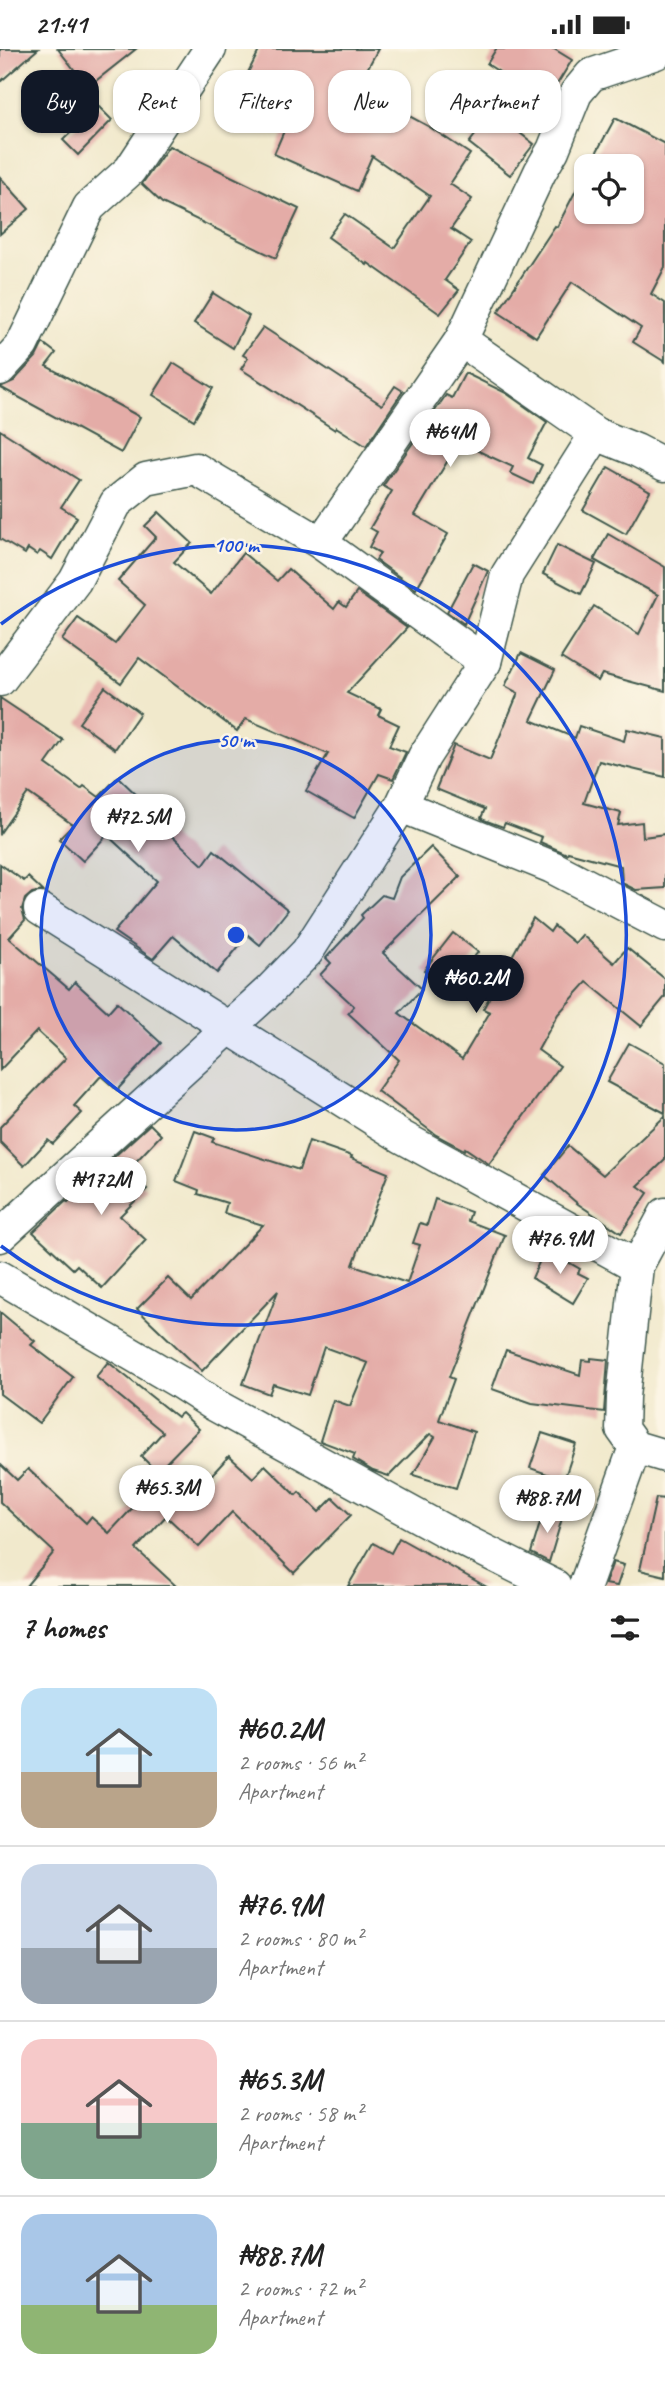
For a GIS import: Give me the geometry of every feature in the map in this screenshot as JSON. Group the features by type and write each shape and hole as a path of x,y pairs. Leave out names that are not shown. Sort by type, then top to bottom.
{"street":[{"path":"0,369 22,345 89,207 131,170 210,49"},
{"path":"321,543 461,340 540,172 553,151 576,93 591,75 658,53"},
{"path":"461,340 596,434 665,465"},
{"path":"0,1236 270,991 307,952 401,806 425,757 485,662 507,575 596,434"},
{"path":"0,680 75,581 116,503 146,479 196,469 321,543 485,662"},
{"path":"401,806 552,867 665,926"},
{"path":"40,909 402,1137 637,1266"},
{"path":"665,1214 637,1266 622,1429 635,1447 665,1456"},
{"path":"0,1277 179,1382 213,1405 443,1530 555,1586"},
{"path":"585,1586 635,1447"}],"building":[{"path":"0,49 38,49 0,82"},
{"path":"58,49 136,49 99,78 99,70 75,70"},
{"path":"260,49 378,49 367,70 328,70 328,133 411,133 411,117 425,124 425,133 438,133 470,154 450,184 472,199 451,229 471,242 445,280 459,290 440,314 328,237 345,214 394,248 430,196 372,156 357,191 274,154 283,133 314,133 314,70 249,70"},
{"path":"496,49 554,49 572,60 561,78 561,70 496,70 487,64"},
{"path":"99,107 112,120 78,155 63,140 70,133 99,133"},
{"path":"615,118 665,144 665,267 651,294 665,303 665,362 633,342 641,328 572,282 536,337 498,312 555,226 557,227 574,194 574,224 644,224 644,154 596,154"},
{"path":"477,133 520,133 534,144 510,175 469,143"},
{"path":"169,146 299,209 276,258 162,203 142,184"},
{"path":"0,177 29,209 0,234"},
{"path":"213,293 249,316 233,348 194,323"},
{"path":"263,327 382,405 395,386 403,391 366,446 336,427 335,430 241,369 248,358 243,355"},
{"path":"43,343 56,353 46,366 140,417 121,453 0,387 14,381 36,357"},
{"path":"173,363 213,388 194,420 153,395"},
{"path":"465,373 506,393 547,422 528,458 542,465 533,484 510,473 513,467 459,442 415,515 448,534 416,589 376,560 380,553 369,547 377,532 370,528 392,491 383,486 446,395 452,398"},
{"path":"0,430 79,480 61,507 77,517 52,559 40,551 37,555 28,549 25,554 0,539"},
{"path":"608,467 650,491 626,534 583,510"},
{"path":"159,512 192,543 174,562 211,594 243,553 277,581 288,569 334,609 339,602 346,607 357,592 407,628 347,693 381,709 378,715 399,725 389,746 406,752 393,779 379,774 354,818 306,791 328,754 246,719 237,731 139,658 121,683 62,640 78,618 115,644 145,605 118,581 156,537 145,526"},
{"path":"608,534 665,567 665,691 602,674 598,681 561,658 594,606 639,634 658,595 594,560"},
{"path":"557,545 596,564 581,594 543,574"},
{"path":"473,563 488,571 464,624 447,612"},
{"path":"521,653 555,670 531,720 575,738 579,726 624,741 627,729 665,738 665,777 599,761 584,803 621,813 618,825 642,822 643,837 665,834 665,888 636,890 622,883 621,866 568,852 567,854 540,842 542,837 505,823 503,827 484,820 481,818 485,809 436,789 454,745 490,760 518,693 505,686"},
{"path":"105,687 140,713 115,749 79,723"},
{"path":"0,698 63,740 46,764 81,789 84,786 99,797 118,777 141,799 137,804 203,865 214,850 288,910 260,945 248,935 217,973 173,936 153,959 114,932 157,881 107,835 83,861 59,839 73,825 28,793 0,833"},
{"path":"431,847 460,877 383,953 422,989 399,1013 462,1059 490,1012 483,1009 533,918 550,932 554,926 575,943 582,935 614,963 627,948 665,979 665,997 641,1026 587,982 558,1014 538,1050 560,1066 489,1164 465,1148 464,1150 436,1135 377,1091 399,1060 348,1013 354,1006 320,975 331,963 326,958 363,918 361,915 382,895 392,898 400,877"},
{"path":"0,864 24,881 28,877 43,891 32,893 25,899 22,909 25,920 9,938 69,989 75,982 108,1012 117,1002 161,1043 117,1090 101,1076 74,1106 82,1113 53,1144 48,1140 24,1166 0,1142 0,1127 66,1058 37,1031 0,1070"},
{"path":"453,933 478,952 449,989 424,970"},
{"path":"629,1043 665,1063 665,1113 607,1082"},
{"path":"665,1116 665,1160 638,1186 648,1193 621,1233 578,1204 544,1175 568,1146 603,1175"},
{"path":"150,1124 161,1135 128,1170 147,1189 120,1216 146,1240 102,1288 77,1265 73,1269 33,1232"},
{"path":"195,1131 214,1138 212,1142 299,1170 309,1141 352,1156 351,1158 388,1173 353,1265 407,1283 420,1245 413,1243 420,1223 427,1225 435,1199 471,1212 468,1221 505,1235 449,1377 454,1379 439,1420 474,1432 456,1488 413,1475 435,1437 430,1434 389,1476 373,1471 353,1459 355,1454 320,1441 333,1400 350,1406 368,1363 324,1347 308,1395 273,1384 269,1394 243,1384 278,1291 202,1371 137,1309 168,1278 191,1300 263,1225 224,1213 227,1203 198,1194 199,1190 176,1181"},
{"path":"545,1249 580,1269 578,1273 588,1278 573,1303 532,1278"},
{"path":"0,1312 35,1341 31,1345 73,1377 39,1423 0,1394"},
{"path":"506,1350 580,1375 582,1360 608,1360 604,1412 532,1403 492,1389"},
{"path":"108,1362 177,1417 182,1413 199,1429 157,1472 141,1456 163,1432 96,1377"},
{"path":"542,1433 576,1444 564,1480 530,1468"},
{"path":"229,1456 253,1478 265,1465 296,1495 299,1492 319,1512 333,1498 351,1515 294,1573 232,1512 199,1547 166,1516 136,1549 176,1586 26,1586 54,1552 0,1502 0,1464 17,1480 28,1469 86,1523 91,1517 109,1533 168,1470 194,1494"},
{"path":"656,1498 665,1499 665,1576 640,1570"},
{"path":"544,1510 563,1515 549,1562 531,1553"},
{"path":"399,1538 485,1586 348,1586 373,1543 391,1553"},
{"path":"613,1562 624,1565 617,1586 605,1584"}]}
